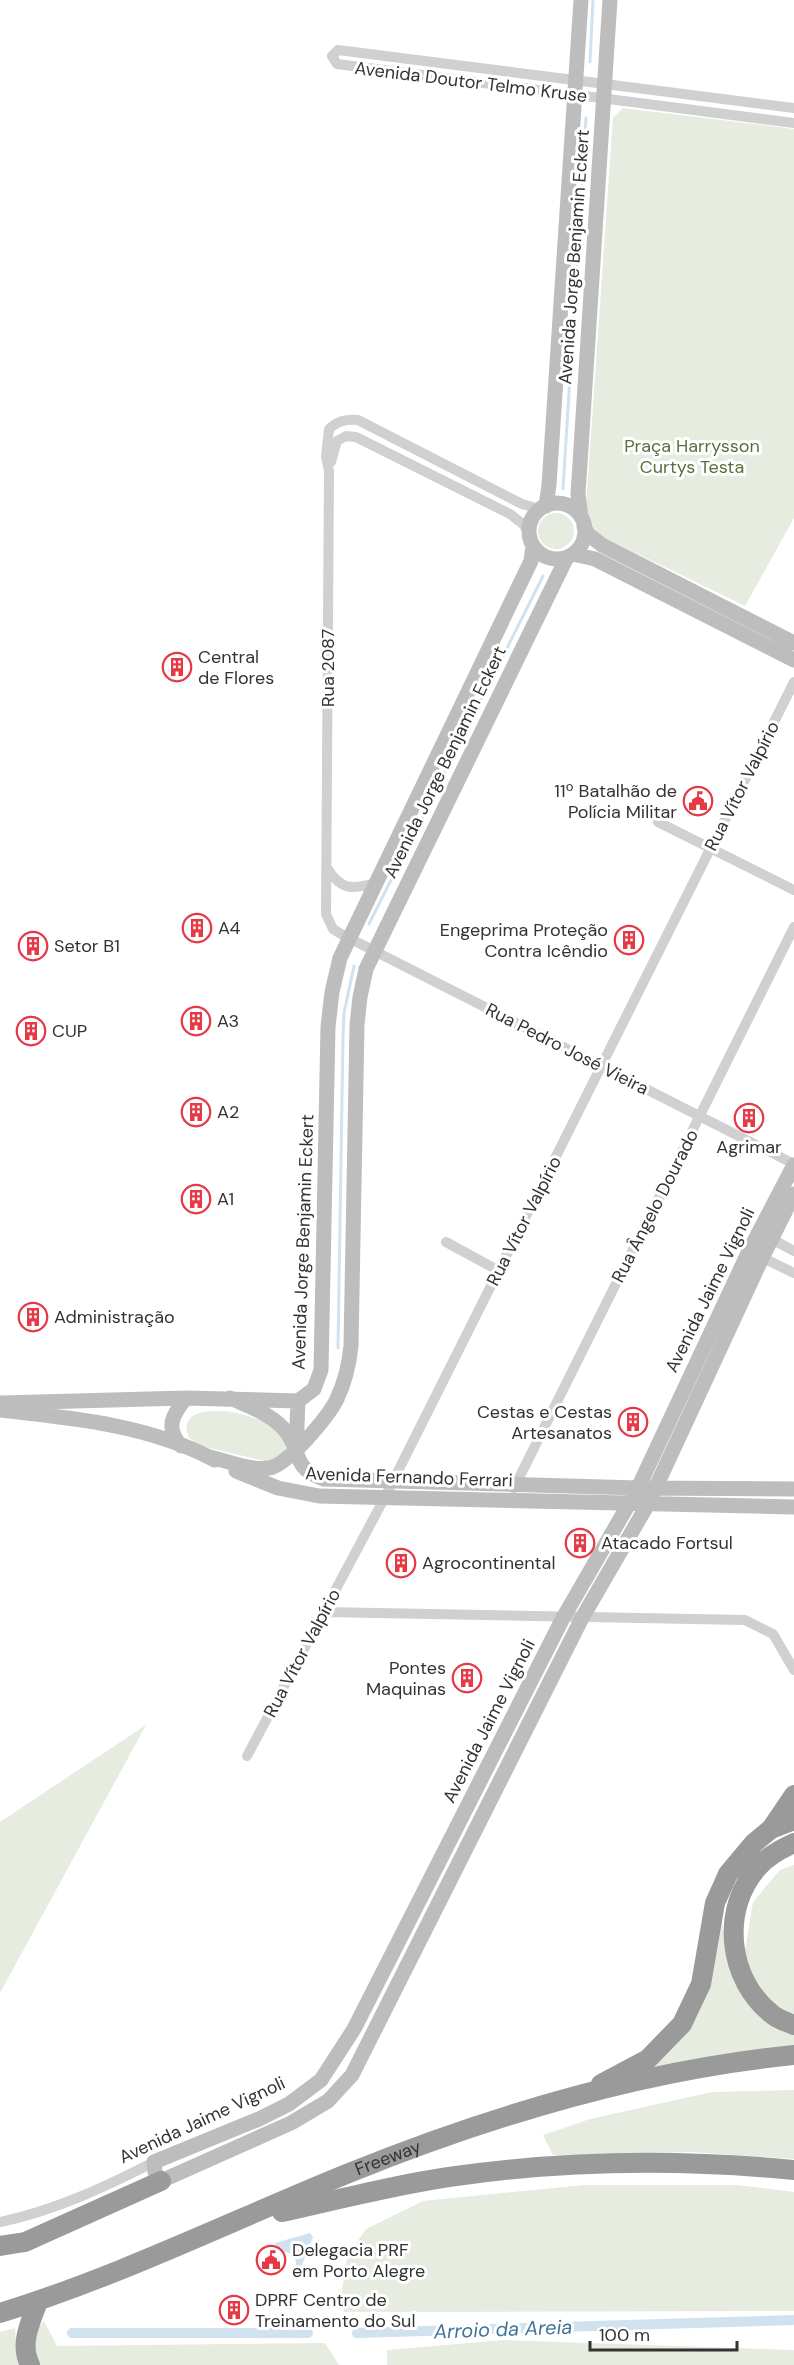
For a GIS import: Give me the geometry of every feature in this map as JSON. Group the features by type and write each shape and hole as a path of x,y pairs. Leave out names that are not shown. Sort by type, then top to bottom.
{"highway":[{"path":"580,2095 648,2059 682,2024 701,1984 715,1902 720,1888 736,1862 771,1829 794,1795"},
{"path":"771,1829 794,1820"},
{"path":"794,1843 759,1865 739,1896 733,1931 735,1960 750,1991 773,2016 794,2025"},
{"name":"Freeway","path":"0,2313 38,2301 235,2223 381,2161 456,2133 580,2095 687,2072 790,2056"},
{"path":"235,2223 417,2182 522,2168 588,2163 701,2162 794,2170"},
{"path":"0,2246 25,2242 161,2181"},
{"path":"30,2365 25,2354 24,2342 38,2301"}],"street":[{"name":"Avenida Jorge Benjamin Eckert","path":"543,507 549,485 581,0"},
{"name":"Avenida Jorge Benjamin Eckert","path":"583,522 578,494 610,0"},
{"name":"Avenida Doutor Telmo Kruse","path":"337,64 332,56 338,50 794,123"},
{"name":"Avenida Doutor Telmo Kruse","path":"605,91 794,108"},
{"name":"Rua 2087","path":"344,936 333,928 326,914 329,471 326,456 329,429 337,422 347,419 358,420 522,504 543,507"},
{"path":"329,471 337,441 346,436 356,437 510,514 524,525 539,554 558,560 570,556 595,559 794,660"},
{"path":"531,541 530,520 543,507 553,503 569,506 583,522 589,535 602,545 794,643"},
{"path":"570,556 583,542 583,522"},
{"name":"Avenida Jorge Benjamin Eckert","path":"298,1401 314,1389 321,1370 328,1027 332,992 344,936 375,883 531,561 531,541"},
{"name":"Avenida Jorge Benjamin Eckert","path":"206,1456 258,1469 272,1468 284,1461 336,1402 349,1371 357,1025 366,969 570,556"},
{"name":"Rua Vítor Valpírio","path":"247,1756 385,1497 794,682"},
{"path":"658,822 794,890"},
{"path":"326,867 335,881 349,888 375,883"},
{"name":"Rua Ângelo Dourado","path":"508,1500 794,927"},
{"name":"Rua Pedro José Vieira","path":"344,936 794,1165"},
{"name":"Avenida Jaime Vignoli","path":"765,1236 794,1165"},
{"name":"Avenida Jaime Vignoli","path":"0,2222 26,2217 108,2186 154,2162 259,2119 289,2104 321,2080 354,2029 563,1618 638,1488 755,1254 794,1194"},
{"path":"765,1236 794,1251"},
{"path":"446,1242 499,1271"},
{"path":"755,1254 794,1273"},
{"name":"Avenida Jaime Vignoli","path":"161,2181 291,2123 328,2101 352,2075 582,1618 648,1504 755,1254"},
{"path":"181,1446 174,1438 172,1418 186,1398"},
{"name":"Avenida Fernando Ferrari","path":"0,1403 186,1398 298,1401"},
{"name":"Avenida Fernando Ferrari","path":"230,1398 268,1416 282,1427 296,1449 301,1467 309,1474 324,1479 655,1489 794,1489"},
{"path":"296,1449 298,1401"},
{"name":"Avenida Fernando Ferrari","path":"0,1410 87,1420 136,1430 206,1456 232,1470 278,1488 320,1496 794,1507"},
{"path":"515,1485 538,1501 543,1501"},
{"path":"324,1612 744,1620 773,1634 794,1670"},
{"path":"393,1951 410,1960"},
{"path":"175,2153 181,2174"},
{"path":"154,2162 161,2181"}],"green space":[{"name":"Praça Harrysson Curtys Testa","path":"623,108 794,129 794,518 745,606 599,535 589,521 586,506 613,118"},
{"path":"556,513 569,518 574,531 569,544 556,549 543,544 538,531 543,518"},
{"path":"225,1411 253,1418 272,1427 280,1433 286,1450 269,1462 201,1446 189,1438 186,1427 188,1421 196,1414"},
{"path":"146,1725 0,1993 0,1822"},
{"path":"794,1865 794,2018 778,2011 756,1986 744,1957 753,1902 780,1870"},
{"path":"721,1918 733,1975 758,2013 794,2035 794,2049 651,2067 688,2029"},
{"path":"794,2090 794,2159 691,2152 553,2155 543,2135 590,2119 712,2092"},
{"path":"584,2185 737,2185 794,2192 794,2311 344,2312 342,2292 347,2256 366,2229 423,2201"},
{"path":"44,2321 57,2346 325,2343 339,2365 38,2365 36,2336"},
{"path":"15,2328 17,2354 21,2365 0,2365 0,2332"},
{"path":"504,2340 794,2350 794,2365 387,2365 387,2350"}],"water":[{"path":"310,2233 313,2237 298,2275 294,2270 296,2262 293,2256 287,2252 279,2252 275,2243"}],"waterway":[{"path":"590,62 593,0"},
{"path":"563,489 586,118"},
{"path":"369,924 543,576"},
{"path":"338,1348 344,1013 354,966"},
{"name":"Arroio da Areia","path":"357,2333 794,2320"},
{"name":"Arroio da Areia","path":"72,2333 308,2333"}],"place":[{"name":"Central de Flores","path":"177,667"},
{"name":"11º Batalhão de Polícia Militar","path":"698,801"},
{"name":"A4","path":"197,928"},
{"name":"Engeprima Proteção Contra Icêndio","path":"629,940"},
{"name":"Setor B1","path":"33,946"},
{"name":"A3","path":"196,1021"},
{"name":"CUP","path":"31,1031"},
{"name":"A2","path":"196,1112"},
{"name":"Agrimar","path":"749,1118"},
{"name":"A1","path":"196,1199"},
{"name":"Administração","path":"33,1317"},
{"name":"Cestas e Cestas Artesanatos","path":"633,1422"},
{"name":"Atacado Fortsul","path":"580,1543"},
{"name":"Agrocontinental","path":"401,1563"},
{"name":"Pontes Maquinas","path":"467,1678"},
{"name":"Delegacia PRF em Porto Alegre","path":"271,2260"},
{"name":"DPRF Centro de Treinamento do Sul","path":"234,2310"}]}
